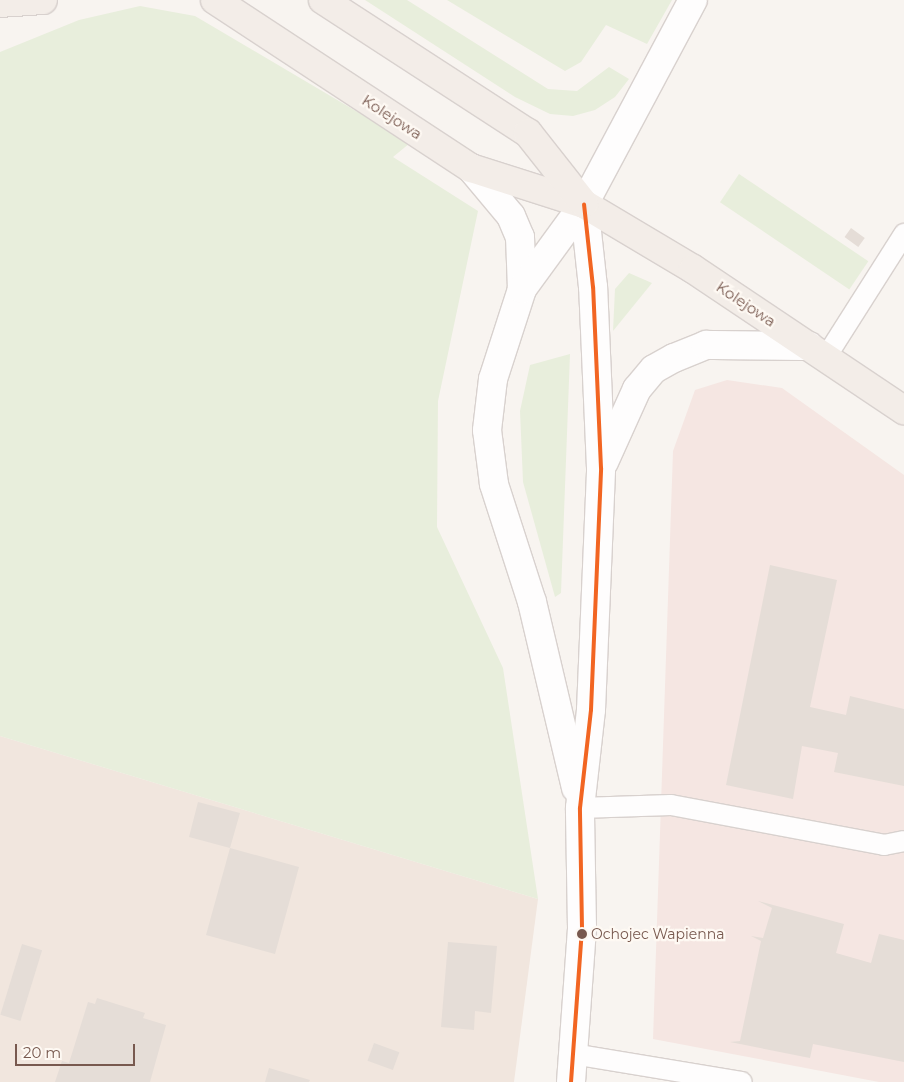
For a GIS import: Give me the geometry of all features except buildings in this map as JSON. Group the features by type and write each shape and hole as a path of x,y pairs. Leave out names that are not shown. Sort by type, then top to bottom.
{"main road":[{"path":"0,3 43,0"},
{"name":"Kolejowa","path":"215,0 471,168 584,204 817,352 904,410"},
{"name":"Kolejowa","path":"323,0 528,133 584,204"}],"street":[{"path":"580,808 532,602 488,457 493,379 522,289 584,204 693,0"},
{"path":"471,168 511,216 520,236 522,289"},
{"path":"571,1082 582,928 580,808 591,710 601,468 593,287 584,204"},
{"path":"601,468 624,413 654,369 706,345 817,352"}],"lane":[{"path":"817,352 904,234"},
{"path":"580,808 664,805 884,845 904,841"},
{"path":"574,1054 742,1082"}],"shaded area":[{"path":"727,380 782,388 904,475 904,1082 879,1082 653,1039 673,451 695,390"},
{"path":"0,736 538,899 514,1082 0,1082"}],"green space":[{"path":"365,0 407,0 548,89 577,91 609,67 629,79 615,97 595,110 573,116 550,114 515,97"},
{"path":"447,0 672,0 647,44 606,25 581,62 565,71"},
{"path":"140,6 195,16 410,143 393,157 478,211 438,401 437,527 503,668 538,899 0,736 0,52 79,20"},
{"path":"739,174 868,261 849,289 720,202"},
{"path":"629,273 652,283 613,331 615,289"},
{"path":"570,354 561,593 555,597 523,482 520,411 530,365"}],"transit line":[{"path":"571,1082 582,928 580,808 591,710 601,468 593,287 584,204"}],"place":[{"name":"Ochojec Wapienna","path":"582,934"}]}
